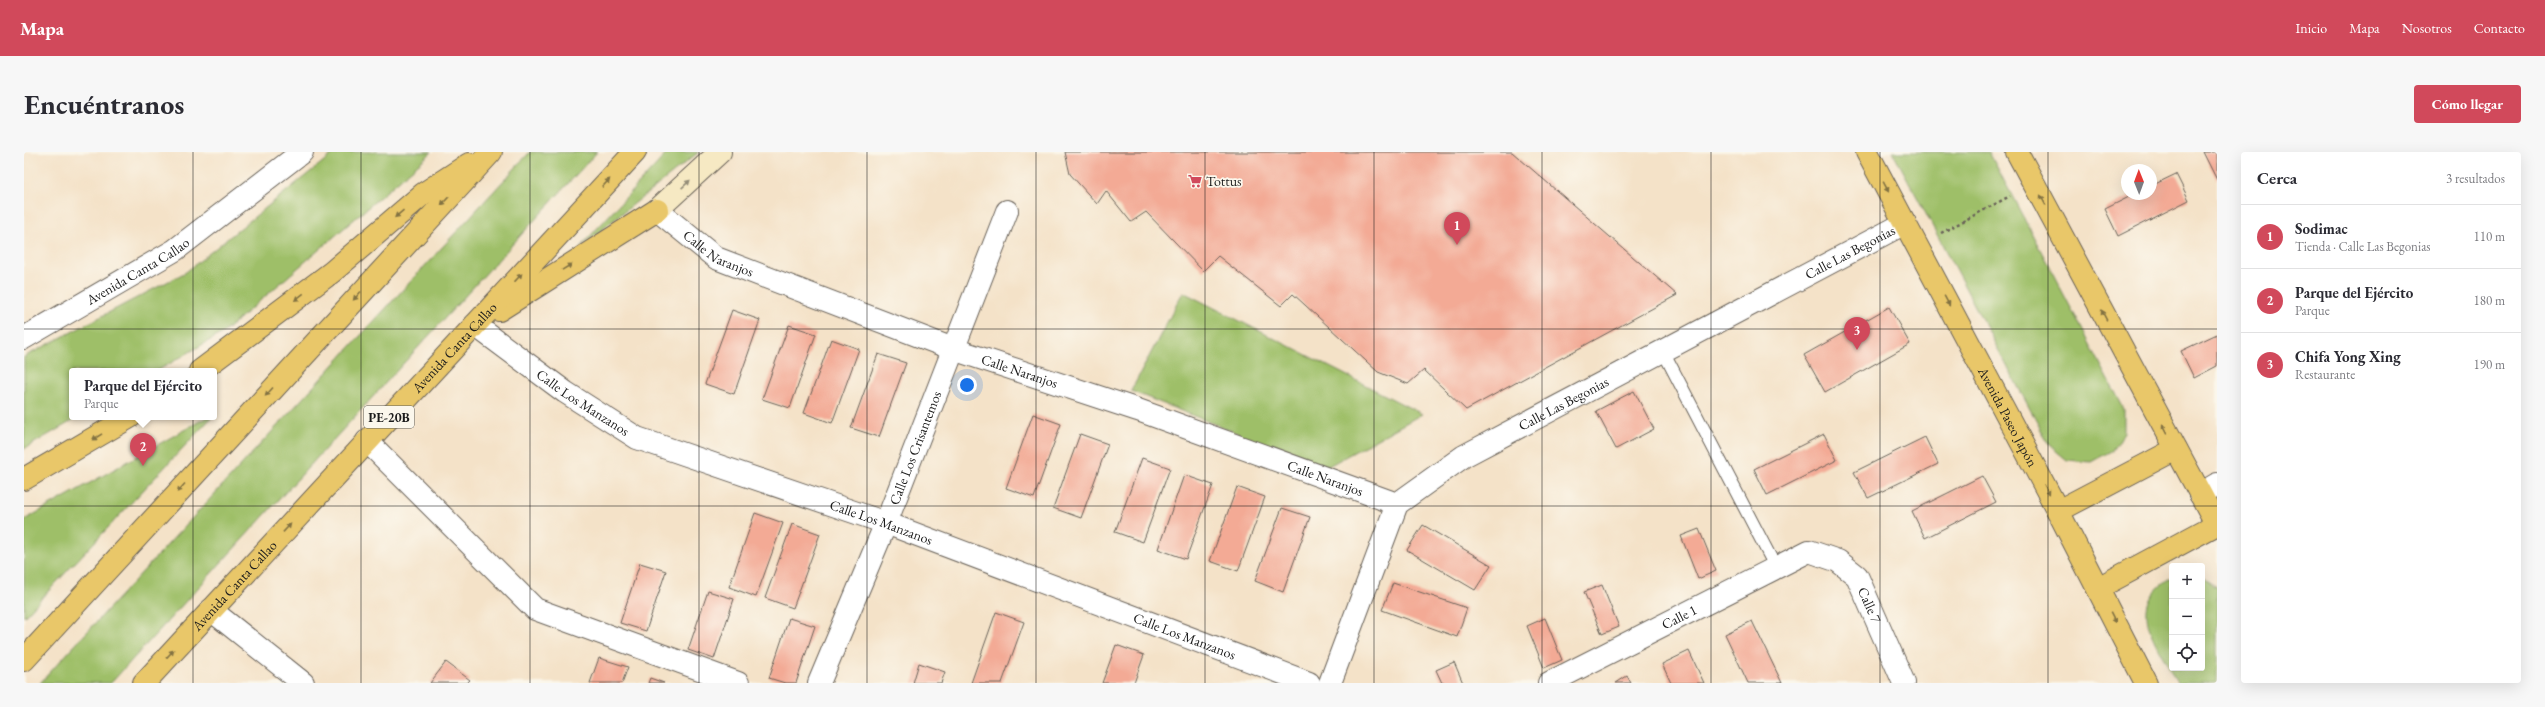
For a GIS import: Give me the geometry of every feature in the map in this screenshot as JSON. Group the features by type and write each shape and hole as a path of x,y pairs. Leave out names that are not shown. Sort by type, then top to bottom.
{"main road":[{"path":"204,368 239,344 332,272 423,194 490,152"},
{"path":"24,660 490,152"},
{"name":"Avenida Canta Callao","path":"144,683 635,152"},
{"path":"475,325 657,210 720,152"},
{"name":"Avenida Paseo Japón","path":"1867,152 2058,511 2146,683"},
{"path":"2017,152 2176,449 2208,489 2217,525 2098,588"},
{"path":"24,479 125,420"},
{"path":"2058,511 2176,449"}],"street":[{"name":"Avenida Canta Callao","path":"24,338 175,250 302,152"},
{"name":"Calle Naranjos","path":"657,210 716,258 953,349 1138,410 1397,504"},
{"name":"Calle Los Crisantemos","path":"819,683 886,523 1007,211"},
{"name":"Calle Las Begonias","path":"1397,504 1464,456 1905,223"},
{"name":"Calle Los Manzanos","path":"475,325 565,392 637,438 886,523 1309,683"},
{"path":"367,441 535,609 738,683"},
{"path":"1330,683 1397,504"},
{"name":"Calle 1","path":"1549,683 1809,551"},
{"name":"Calle 7","path":"1809,551 1838,561 1857,576 1904,683"},
{"path":"211,610 303,683"}],"lane":[{"path":"1663,351 1776,568"}],"path":[{"path":"1917,246 2034,183"}],"green space":[{"path":"335,152 432,152 224,332 162,368 69,368 69,420 74,420 24,449 24,357 186,272"},
{"path":"530,152 597,152 111,683 40,683"},
{"path":"668,152 699,152 579,248"},
{"path":"1893,152 1989,152 2124,409 2124,432 2113,450 2091,462 2067,460 2049,445"},
{"path":"1183,292 1422,414 1325,468 1131,391"},
{"path":"202,420 209,420 24,617 24,520"},
{"path":"2169,579 2169,667 2149,627 2147,613 2149,600 2157,588"},
{"path":"2205,579 2217,588 2217,683 2178,683 2171,671 2205,671"}],"building":[{"path":"1065,152 1512,152 1677,295 1466,410 1424,370 1408,384 1378,372 1293,294 1281,306 1218,256 1203,271 1146,212 1131,222 1106,191 1097,204 1070,174"},
{"path":"2203,152 2217,152 2217,180"},
{"path":"2176,174 2189,200 2118,236 2105,209 2123,200 2157,200 2157,183"},
{"path":"1889,307 1910,344 1825,392 1804,355"},
{"path":"732,310 760,320 734,394 705,384"},
{"path":"789,325 816,334 790,408 762,399"},
{"path":"2217,334 2217,366 2194,378 2181,351"},
{"path":"831,339 859,349 832,423 804,413"},
{"path":"878,354 906,363 879,437 851,428"},
{"path":"1634,391 1654,429 1616,449 1596,411"},
{"path":"1033,414 1061,424 1034,498 1006,488"},
{"path":"1080,434 1108,444 1081,518 1053,508"},
{"path":"1824,434 1837,460 1767,495 1754,469"},
{"path":"1925,437 1938,464 1868,498 1854,472"},
{"path":"1142,458 1170,468 1143,542 1115,532"},
{"path":"1184,475 1213,485 1186,559 1158,549"},
{"path":"1982,476 1996,502 1925,538 1912,511"},
{"path":"1237,487 1265,497 1238,571 1210,561"},
{"path":"1282,508 1310,517 1283,592 1255,581"},
{"path":"755,513 783,523 756,597 729,587"},
{"path":"792,524 820,534 793,608 765,598"},
{"path":"1423,525 1491,565 1475,590 1407,550"},
{"path":"1699,529 1716,571 1698,579 1681,536"},
{"path":"640,563 666,571 646,631 620,623"},
{"path":"1393,583 1467,608 1457,637 1382,610"},
{"path":"1602,585 1619,627 1602,634 1584,592"},
{"path":"708,591 734,599 714,659 688,650"},
{"path":"996,612 1024,622 1002,683 971,683"},
{"path":"789,618 815,626 796,683 785,683 769,678"},
{"path":"1545,618 1562,660 1544,668 1527,626"},
{"path":"1752,621 1782,683 1748,683 1725,634"},
{"path":"1116,645 1144,655 1134,683 1102,683"},
{"path":"1689,651 1704,683 1671,683 1662,664"},
{"path":"599,658 628,667 622,683 590,683"},
{"path":"446,662 470,680 467,683 430,683"},
{"path":"1454,662 1463,683 1442,683 1436,670"},
{"path":"919,663 945,672 941,683 913,683"},
{"path":"1627,676 1631,683 1616,683"},
{"path":"650,678 664,683 648,683"}],"place":[{"name":"Tottus","path":"1195,181"},
{"name":"Sodimac","path":"1457,245"},
{"name":"Chifa Yong Xing","path":"1857,350"},
{"name":"Parque del Ejército","path":"143,466"}]}
